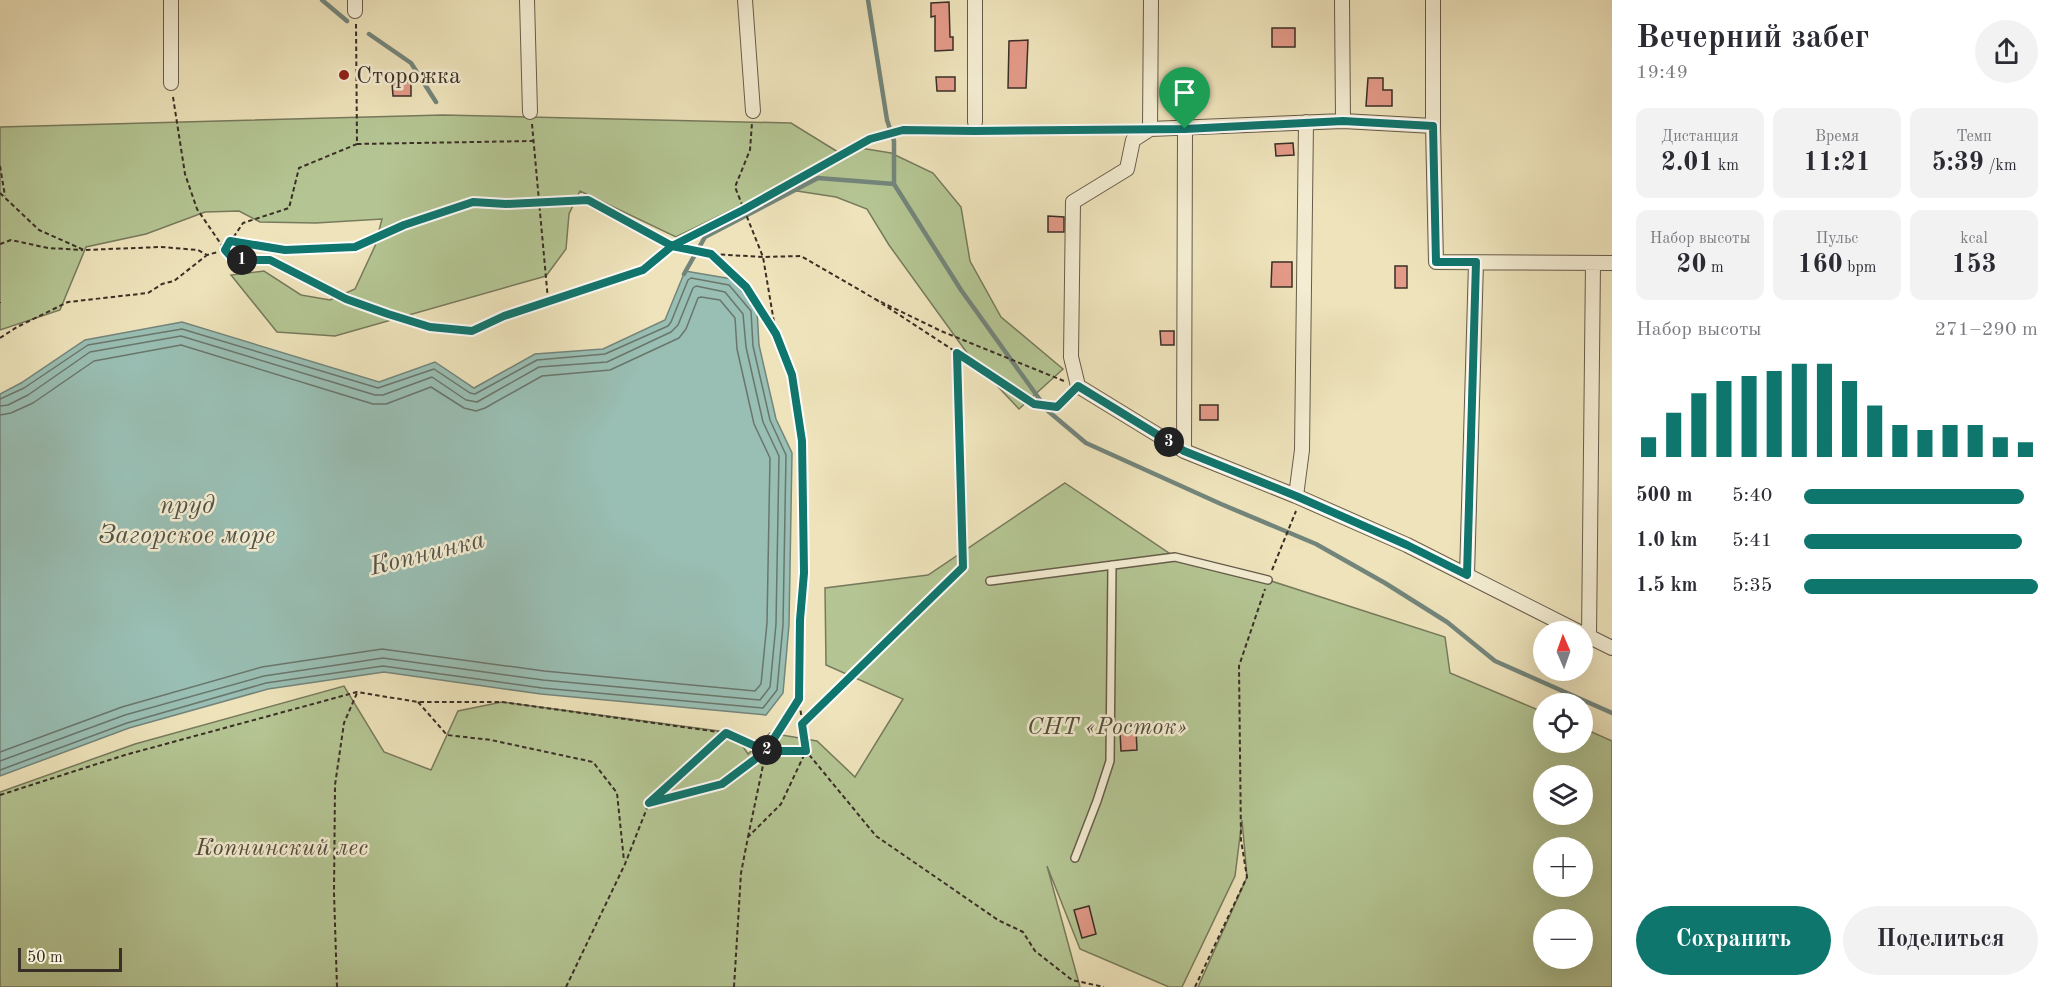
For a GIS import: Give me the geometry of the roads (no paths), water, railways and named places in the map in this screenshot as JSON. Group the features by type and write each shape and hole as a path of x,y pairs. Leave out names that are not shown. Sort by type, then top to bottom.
{"street":[{"path":"171,0 171,83"},
{"path":"527,0 530,112"},
{"path":"745,0 753,111"},
{"path":"975,0 975,122"},
{"path":"1150,129 1152,0"},
{"path":"1342,0 1343,121"},
{"path":"1433,0 1436,262 1612,263"},
{"path":"1433,126 1343,121 1150,129 1133,141 1127,169 1073,202 1071,357 1078,386 1184,451 1296,496 1407,545 1558,621"},
{"path":"1296,496 1302,450 1306,122"},
{"path":"1184,451 1185,129"},
{"path":"1467,575 1476,262"},
{"path":"1584,621 1593,263"},
{"path":"1593,638 1612,648"}],"lane":[{"path":"990,581 1175,557 1268,580"},
{"path":"1075,858 1110,761 1112,565"}],"water":[{"name":"пруд Загорское море","path":"685,271 732,279 757,309 759,345 776,419 792,453 789,625 783,693 766,715 541,694 384,672 268,689 129,728 0,776 0,394 21,383 85,340 182,322 379,382 435,362 474,388 535,354 603,349 665,320"}],"waterway":[{"path":"322,0 347,21"},
{"path":"868,0 887,120 894,141 894,184"},
{"path":"369,34 411,63 436,102"},
{"path":"684,274 705,237 818,178 894,184 961,290 1048,411 1086,443 1316,544 1447,622 1495,661 1612,713"}],"place":[{"name":"Сторожка","path":"344,75"}],"water label":[{"name":"Копнинка","path":"427,552"}],"park label":[{"name":"СНТ «Росток»","path":"1107,726"},
{"name":"Копнинский лес","path":"282,847"}]}
